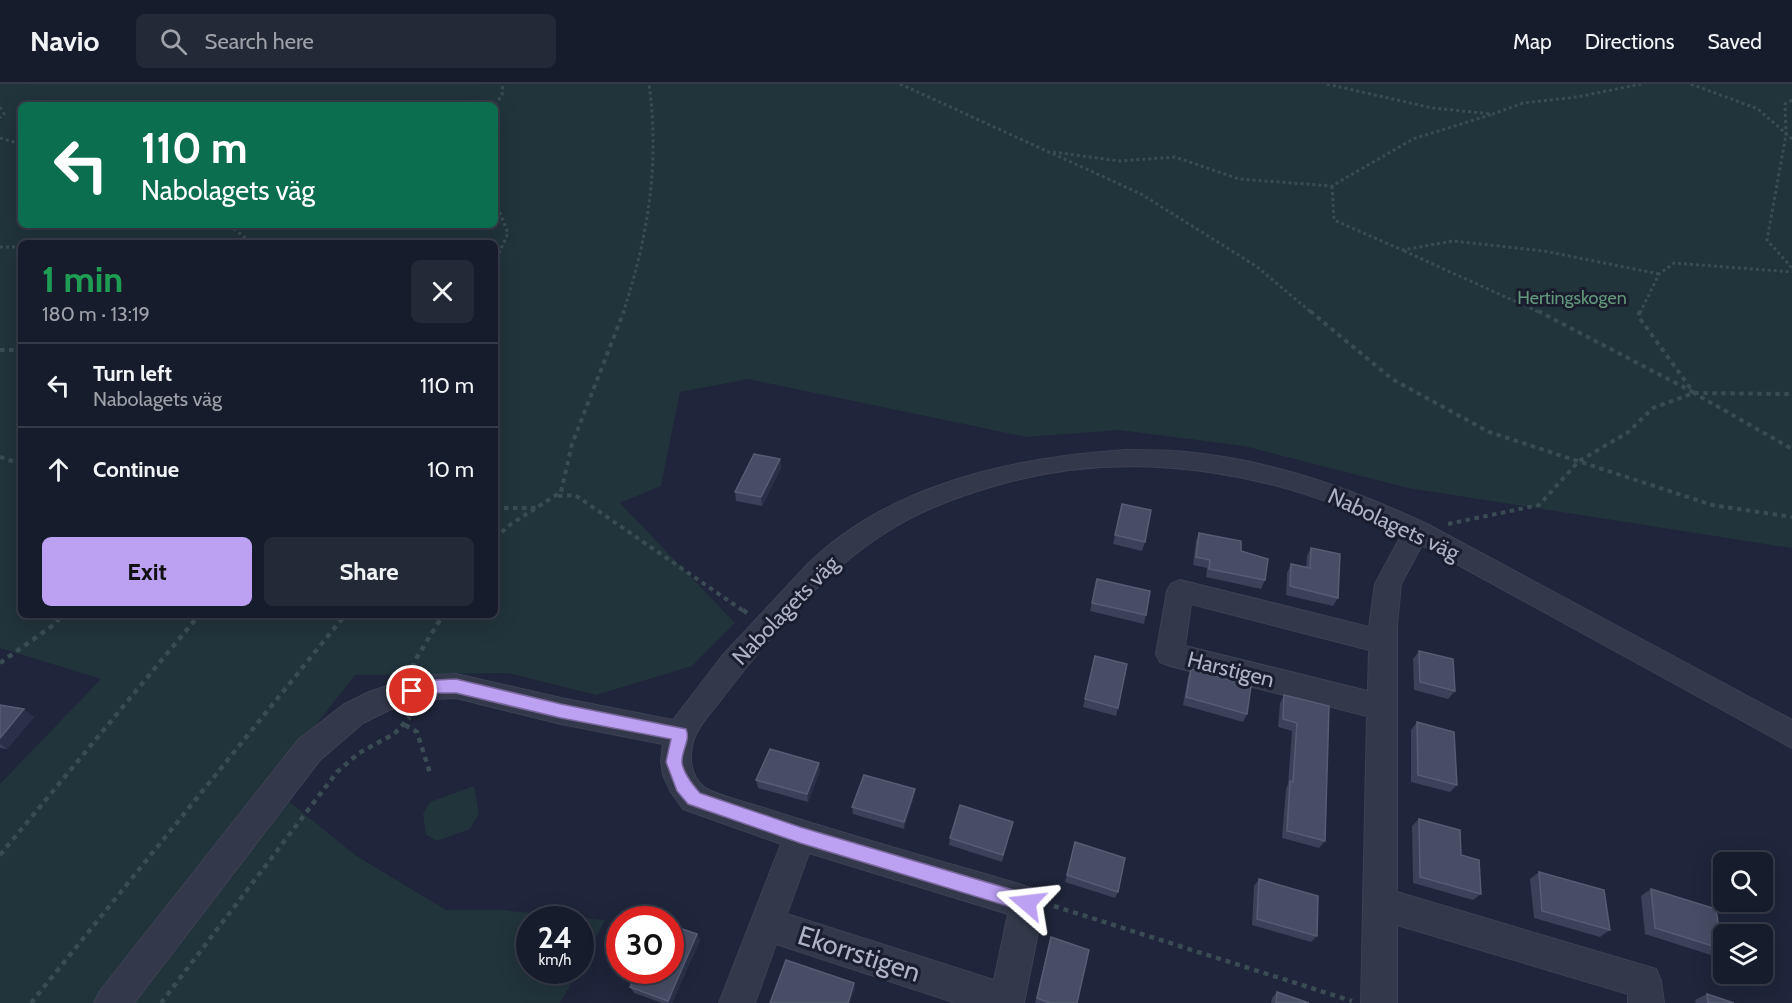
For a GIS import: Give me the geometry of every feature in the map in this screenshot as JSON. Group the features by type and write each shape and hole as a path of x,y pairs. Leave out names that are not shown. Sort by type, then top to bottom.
{"street":[{"name":"Nabolagets väg","path":"680,734 709,691 766,625 829,560 893,516 963,485 1005,472 1090,458 1143,457 1239,468 1299,482 1361,504 1418,531 1792,735"},
{"path":"1375,1003 1381,904 1383,642 1388,584 1404,552 1418,531"},
{"name":"Harstigen","path":"1382,707 1170,654 1180,591 1383,642"},
{"path":"112,1003 309,750 353,714 379,701 432,687 456,686 561,711 680,734 674,762 683,786 694,799 800,835 1027,903"},
{"name":"Ekorrstigen","path":"737,1003 800,835"},
{"name":"Ekorrstigen","path":"768,925 1007,1002 1027,903"},
{"path":"1381,904 1644,981 1646,1003"}],"path":[{"path":"497,102 502,95 503,84"},
{"path":"498,536 561,492 562,479 575,439 614,341 638,266 650,197 654,147 649,84"},
{"path":"900,84 1141,194 1256,266 1392,379 1489,432 1712,505 1792,517"},
{"path":"1327,84 1432,108 1493,114"},
{"path":"1048,152 1120,161 1175,157 1239,179 1332,186 1413,139 1523,103 1577,97 1641,84"},
{"path":"1691,84 1758,109 1792,139"},
{"path":"1792,100 1785,104 1785,135 1767,240 1792,270"},
{"path":"0,107 4,114 0,118"},
{"path":"0,138 18,143"},
{"path":"1332,186 1334,220 1549,316 1694,393 1792,449"},
{"path":"498,208 508,233 498,255"},
{"path":"233,228 248,240"},
{"path":"1402,250 1453,241 1544,251 1659,274"},
{"path":"0,247 18,247"},
{"path":"1694,393 1638,316 1659,274 1674,263 1792,270"},
{"path":"0,350 18,350"},
{"path":"1418,531 1539,505 1579,461 1627,433 1653,408 1694,393 1792,394"},
{"path":"0,457 18,463"},
{"path":"558,496 575,495 766,625"},
{"path":"498,508 539,508"},
{"path":"0,663 60,618"},
{"path":"0,855 197,618"},
{"path":"31,1003 343,618"},
{"path":"161,1003 337,772 357,754 405,725 411,715 414,662 441,618"},
{"path":"405,725 417,732 430,773"},
{"path":"1027,903 1053,906 1375,1003"}],"green space":[{"name":"Hertingskogen","path":"0,84 1792,84 1792,548 1408,488 1244,446 1119,430 1027,437 748,379 680,392 661,486 620,503 735,623 692,666 596,695 508,673 355,675 269,785 355,855 446,910 516,911 516,984 571,984 560,1003 0,1003 0,784 101,679 0,648"},
{"path":"474,786 479,814 470,829 437,841 426,835 423,814 430,802"},
{"name":"Hertingskogen","path":"594,919 605,920 594,941"}],"building":[{"path":"754,454 780,459 761,497 735,492"},
{"path":"1122,504 1151,510 1145,542 1115,535"},
{"path":"1199,533 1241,541 1241,551 1268,559 1265,580 1209,569 1210,560 1196,557"},
{"path":"1311,548 1340,554 1338,598 1290,586 1291,564 1310,568"},
{"path":"1097,579 1150,591 1146,615 1092,603"},
{"path":"1419,651 1453,659 1455,691 1420,682"},
{"path":"1095,656 1127,664 1118,708 1085,699"},
{"path":"1191,669 1251,686 1247,714 1186,697"},
{"path":"1284,695 1329,706 1325,841 1287,831 1297,723 1283,719"},
{"path":"0,705 24,709 0,738"},
{"path":"1417,722 1454,732 1457,785 1418,775"},
{"path":"770,749 819,763 807,794 756,780"},
{"path":"864,775 915,789 904,822 852,807"},
{"path":"960,805 1013,822 1003,855 950,838"},
{"path":"1419,819 1460,830 1461,855 1479,860 1481,894 1420,877"},
{"path":"1075,842 1125,858 1118,892 1067,875"},
{"path":"1539,872 1604,890 1610,930 1542,911"},
{"path":"1259,879 1318,896 1317,936 1257,919"},
{"path":"1651,889 1713,908 1713,912 1716,912 1718,924 1713,924 1713,946 1655,928"},
{"path":"684,930 697,934 684,964"},
{"path":"1051,937 1089,950 1077,1003 1050,1003 1037,998"},
{"path":"786,960 854,983 848,1003 770,1003"},
{"path":"631,984 675,984 668,1001 630,987"},
{"path":"1277,992 1309,1003 1276,1003"},
{"path":"1707,994 1734,1003 1708,1003"}],"route":[{"path":"412,691 456,686 561,711 680,734 674,762 683,786 694,799 800,835 1027,903"}]}
